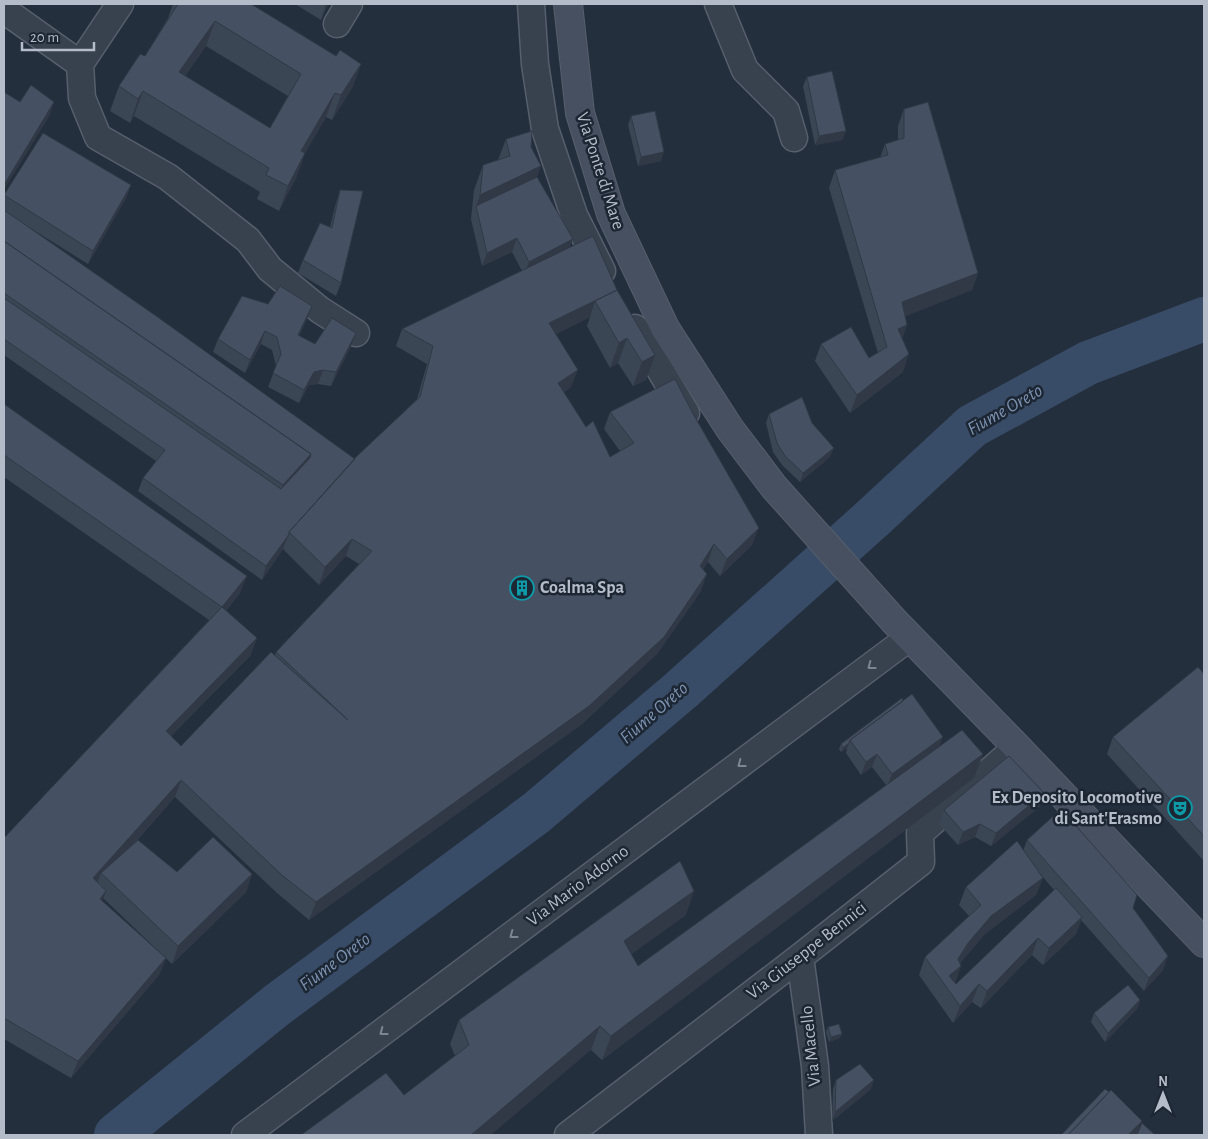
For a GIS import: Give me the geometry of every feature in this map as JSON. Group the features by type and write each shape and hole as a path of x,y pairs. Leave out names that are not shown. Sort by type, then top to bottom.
{"main road":[{"name":"Via Ponte di Mare","path":"568,4 580,113 611,214 665,328 730,429 774,486 903,630 1204,943"}],"street":[{"path":"120,4 80,64 82,98 98,138 168,177 248,240 270,269 320,310 356,334"},
{"path":"531,4 534,64 545,130 574,215 604,276 698,432"},
{"path":"718,4 745,70 786,111 794,138"},
{"path":"4,10 80,64"},
{"name":"Via Mario Adorno","path":"245,1135 903,630"},
{"name":"Via Giuseppe Bennici","path":"568,1135 921,862 920,833 1017,747"},
{"name":"Via Macello","path":"800,957 815,1066 819,1135"}],"building":[{"path":"178,4 251,4 336,56 340,50 361,64 341,95 335,93 301,151 305,153 288,186 266,175 269,168 143,91 138,99 119,86 140,54 145,56","holes":["215,21 301,74 270,128 179,72"]},
{"path":"832,71 846,131 819,136 807,77"},
{"path":"31,85 54,102 4,185 4,92 20,102"},
{"path":"928,102 978,273 902,302 907,325 898,329 909,354 857,395 821,344 851,327 869,358 887,347 835,170 888,155 885,144 904,138 904,109"},
{"path":"655,111 664,152 641,157 631,116"},
{"path":"532,131 531,147 541,166 480,195 483,165 510,156 506,139"},
{"path":"43,133 131,185 93,251 4,195"},
{"path":"537,177 573,239 529,262 517,238 487,253 476,206"},
{"path":"340,190 363,191 341,283 303,260 320,223 332,228"},
{"path":"4,210 159,318 355,459 289,532 266,566 143,478 165,450 4,339 4,298 281,489 310,458 311,454 4,241"},
{"name":"Coalma Spa","path":"593,236 617,290 549,323 578,370 558,383 586,427 593,421 610,457 634,443 610,412 675,379 759,528 727,559 714,544 700,566 707,574 664,637 589,706 316,902 283,876 181,780 93,878 106,891 100,899 166,958 78,1061 4,1018 4,838 222,607 257,638 166,731 181,746 271,652 348,720 276,652 372,551 352,539 325,567 289,532 357,456 420,397 433,346 402,329"},
{"path":"4,241 311,454 283,485 4,293"},
{"path":"280,286 312,306 298,335 315,344 332,318 356,333 336,372 323,370 314,372 304,390 273,373 281,354 277,337 265,331 250,360 218,339 242,296 268,304"},
{"path":"617,290 655,355 642,362 627,338 619,343 595,301"},
{"path":"802,397 812,423 834,448 803,473 785,456 777,443 769,414"},
{"path":"4,404 247,576 222,607 4,455"},
{"name":"Ex Deposito Locomotive di Sant'Erasmo","path":"1198,667 1204,674 1204,836 1113,737"},
{"path":"912,694 943,737 892,774 877,754 866,762 850,740"},
{"path":"902,698 903,701 850,740 843,748 841,744"},
{"path":"962,730 983,754 611,1036 600,1026 471,1135 301,1135 386,1073 404,1095 469,1045 459,1020 680,861 694,891 624,941 638,966"},
{"path":"1009,756 1044,793 996,833 980,824 963,832 944,810"},
{"path":"1061,809 1137,895 1133,908 1168,956 1149,978 1027,840"},
{"path":"213,837 252,874 178,946 101,873 138,840 177,872"},
{"path":"1017,841 1043,878 991,916 968,943 958,959 961,966 949,976 956,984 1056,888 1082,917 1049,948 1038,938 987,991 979,984 960,1006 925,957 981,905 966,887"},
{"path":"1128,985 1140,1000 1108,1033 1094,1013"},
{"path":"839,1024 842,1034 831,1037 828,1027"},
{"path":"860,1064 874,1080 835,1112 836,1080"},
{"path":"1105,1089 1109,1092 1068,1135 1061,1135"},
{"path":"1111,1090 1142,1121 1128,1135 1068,1135"},
{"path":"1142,1123 1155,1135 1137,1135"}],"waterway":[{"name":"Fiume Oreto","path":"116,1135 277,1005 536,813 680,691 874,517 972,426 1088,363 1204,319"}],"place":[{"name":"Coalma Spa","path":"522,588"},
{"name":"Ex Deposito Locomotive di Sant'Erasmo","path":"1180,808"}]}
